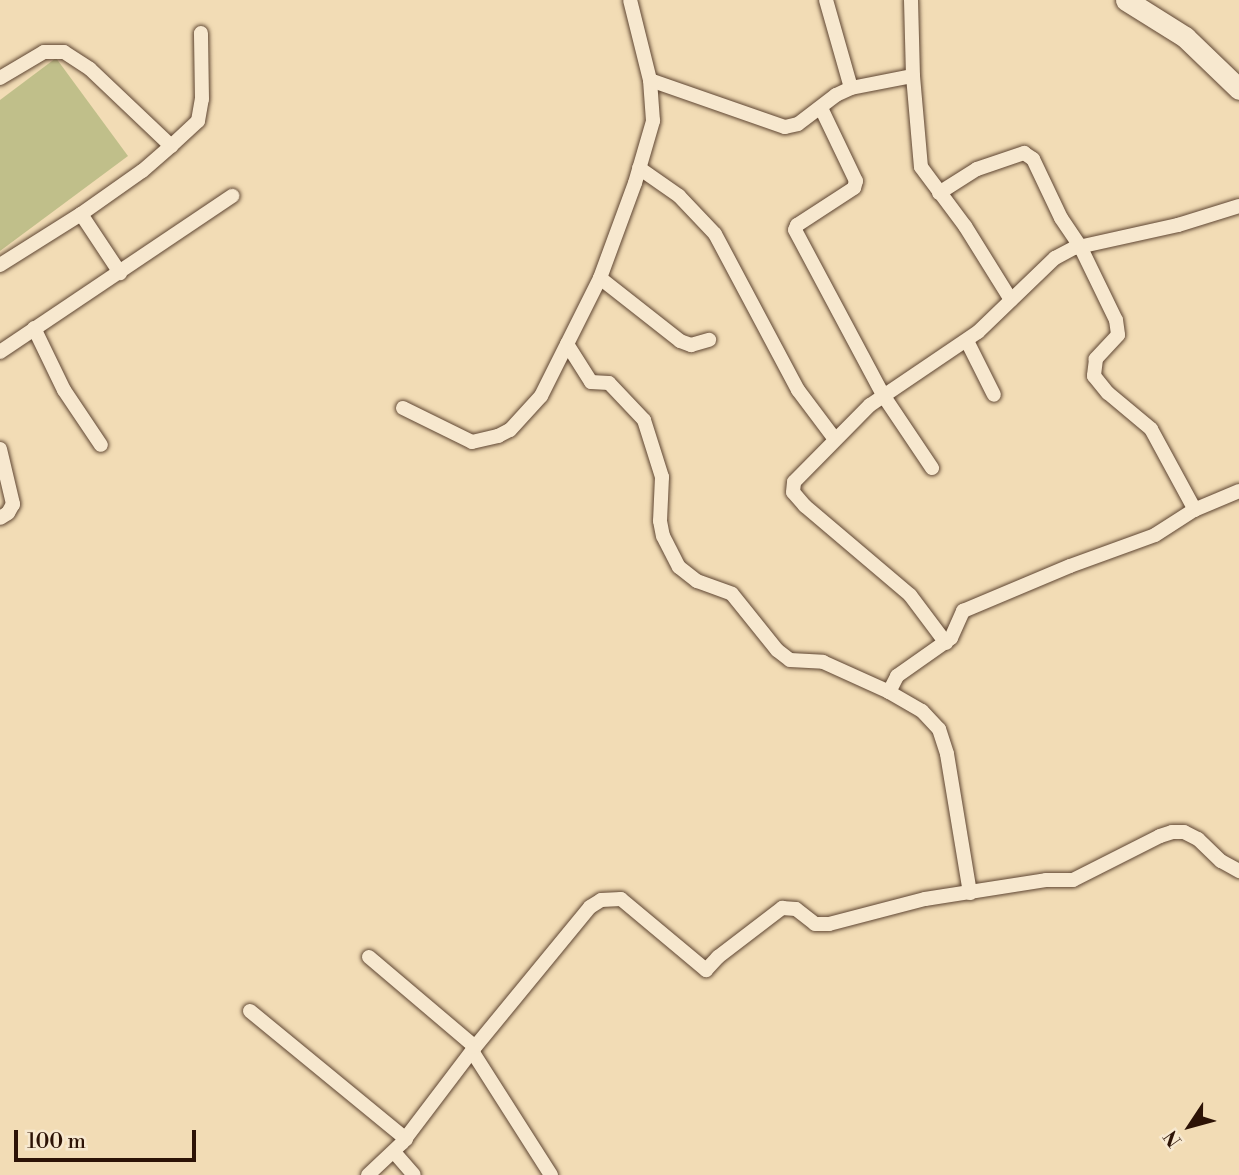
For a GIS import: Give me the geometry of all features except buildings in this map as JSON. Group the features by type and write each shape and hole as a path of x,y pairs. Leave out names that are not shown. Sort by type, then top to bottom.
{"main road":[{"path":"1126,0 1185,37 1239,89"}],"street":[{"path":"403,408 472,442 498,436 510,430 541,396 600,278 653,121 650,80 630,0"},
{"path":"826,0 852,88"},
{"path":"911,0 919,159 1011,300"},
{"path":"0,265 81,214 142,171 198,121 202,99 201,33"},
{"path":"0,78 44,52 64,52 90,69 171,146"},
{"path":"650,80 785,127 798,124 836,95 852,88 913,76"},
{"path":"821,108 856,181 854,188 797,225 795,230 883,395 932,468"},
{"path":"939,193 977,169 1029,154 1061,218 1080,246 1118,327 1114,341 1096,359 1094,376 1108,393 1151,429 1195,510"},
{"path":"639,168 679,196 715,234 798,390 834,438"},
{"path":"0,352 232,196"},
{"path":"946,643 910,596 817,519 793,492 794,482 834,438 883,395 967,341 1055,258 1080,246 1178,225 1239,206"},
{"path":"81,214 120,273"},
{"path":"600,278 680,341 691,345 709,340"},
{"path":"34,328 64,390 101,445"},
{"path":"967,341 994,395"},
{"path":"567,344 591,382 609,383 644,419 662,477 660,521 663,536 667,550 679,567 697,581 732,594 777,650 790,660 823,662 889,692 933,721 944,739 970,893"},
{"path":"0,449 13,503 8,513 0,517"},
{"path":"889,692 897,676 946,643 954,633 963,611 1058,570 1155,535 1195,510 1239,491"},
{"path":"368,1175 406,1139 474,1049 590,907 601,900 621,900 706,970 718,957 782,908 796,909 815,924 829,924 925,899 1046,880 1073,880 1172,832 1191,836 1239,871"},
{"path":"369,957 474,1049 551,1175"},
{"path":"250,1011 406,1139"},
{"path":"394,1152 414,1175"}],"shaded area":[{"path":"56,58 128,156 0,251 0,100"}]}
